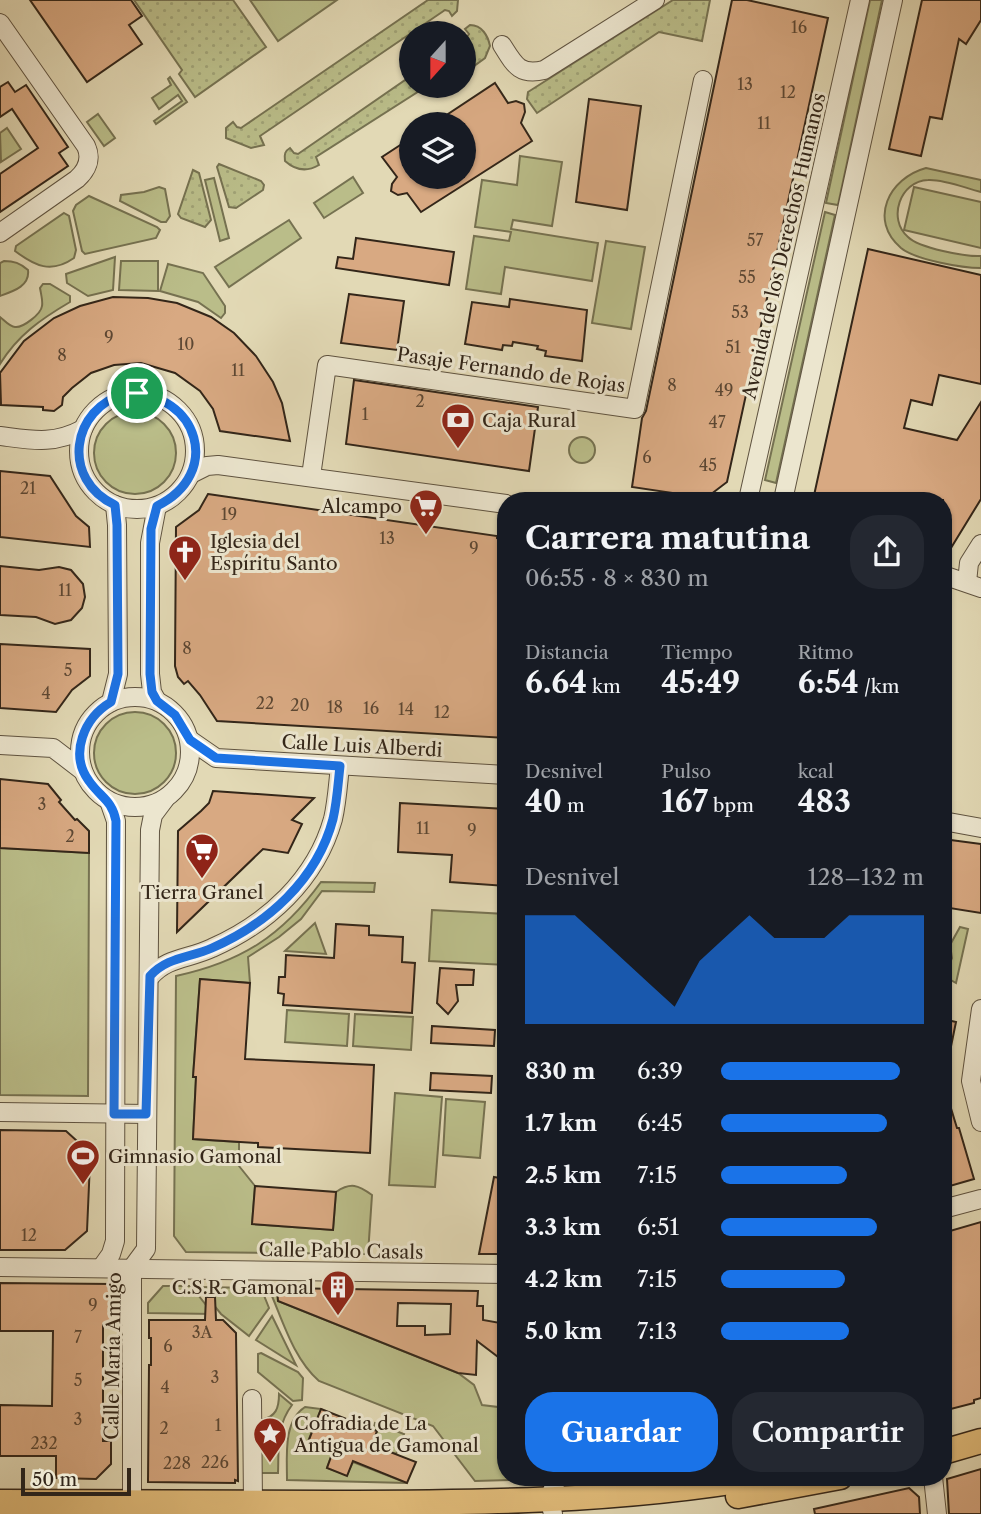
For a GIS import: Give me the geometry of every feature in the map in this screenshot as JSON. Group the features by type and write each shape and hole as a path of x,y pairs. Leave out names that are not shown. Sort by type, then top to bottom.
{"highway":[{"path":"952,1433 981,1425"},
{"path":"952,1449 981,1441"},
{"path":"0,1502 132,1502 263,1508 553,1496 628,1486"},
{"path":"574,1514 700,1501 774,1486"}],"street":[{"path":"502,46 522,71 533,73 544,70 655,0"},
{"name":"Avenida de los Derechos Humanos","path":"750,492 860,0"},
{"path":"785,492 893,0"},
{"path":"0,23 86,146 89,156 85,170 77,179 0,233"},
{"name":"Pasaje Fernando de Rojas","path":"311,477 327,365 635,410 703,80"},
{"path":"194,441 191,474 180,491 157,506 142,509 115,505 92,489 80,464 79,449 83,429 94,411 110,399 127,393 156,396 175,407 184,416 202,453 218,465"},
{"path":"0,436 48,441 83,429"},
{"path":"48,441 80,464"},
{"path":"191,474 207,466 218,465 497,503"},
{"path":"111,702 118,674 115,505"},
{"path":"157,506 150,543 151,684 157,701"},
{"path":"974,585 969,563 981,544"},
{"path":"952,578 974,585"},
{"path":"0,745 53,748 76,735 103,706 111,702 132,698 157,701 175,715 190,740 216,758 186,775"},
{"path":"83,771 80,746 89,723"},
{"path":"175,1270 146,1249 151,822 157,808 186,775 191,755 190,740"},
{"path":"53,748 83,771 109,801 120,805 143,806 165,799"},
{"name":"Calle Luis Alberdi","path":"216,758 497,775"},
{"path":"150,976 156,969 175,959 201,953 252,927 295,888 317,856 331,823 337,800 340,766"},
{"name":"Calle María Amigo","path":"101,1268 111,1254 115,1241 116,821 109,801"},
{"path":"952,823 981,828"},
{"path":"150,940 157,949 175,959"},
{"path":"981,1009 971,1081 981,1122"},
{"path":"0,1112 146,1114"},
{"path":"952,1207 981,1199"},
{"name":"Calle María Amigo","path":"132,1502 132,1268 146,1249"},
{"name":"Calle Pablo Casals","path":"0,1267 497,1274"},
{"path":"251,1399 263,1508"},
{"path":"934,1486 937,1514"}],"green space":[{"path":"134,0 233,0 266,47 195,97 179,74 182,70"},
{"path":"250,0 337,0 278,41"},
{"path":"428,0 458,0 457,11 452,16 445,10 429,21 399,21 399,41 260,136 264,145 251,148 226,138 226,128 233,122 241,128"},
{"path":"673,0 710,0 702,41 659,32 537,113 527,99 528,92"},
{"path":"870,0 882,0 838,205 826,203"},
{"path":"476,26 488,38 490,46 485,58 476,65"},
{"path":"170,77 187,102 156,124 154,121 182,101 178,95 159,109 152,98 171,85 168,79"},
{"path":"399,84 399,98 408,98 316,157 319,165 301,169 285,161 288,149 298,154"},
{"path":"98,114 115,138 104,146 87,122"},
{"path":"7,128 21,149 1,162 0,133"},
{"path":"520,156 562,162 552,226 513,220 511,229 598,243 592,281 505,267 501,294 466,289 474,236 509,241 511,232 475,227 482,180 517,185"},
{"path":"219,164 261,181 263,190 236,208 229,207 217,167"},
{"path":"926,168 981,180 981,192 941,181 918,182 910,187 900,202 898,221 902,229 908,237 922,245 981,256 981,268 928,260 901,248 891,237 886,225 887,201 902,181"},
{"path":"193,170 199,173 211,220 205,227 181,218 178,214"},
{"path":"353,177 363,193 324,218 314,203"},
{"path":"214,178 229,238 220,241 205,180"},
{"path":"159,187 165,189 170,216 166,222 120,201 121,195"},
{"path":"914,187 981,202 981,248 904,230"},
{"path":"89,196 157,227 160,230 156,238 85,254 73,211 76,205"},
{"path":"825,212 835,215 776,483 765,480"},
{"path":"64,213 69,216 76,250 74,258 50,267 29,261 15,251 16,246"},
{"path":"289,220 301,238 229,287 215,267"},
{"path":"606,241 645,247 631,329 592,323"},
{"path":"115,257 113,290 88,296 67,283 66,274"},
{"path":"4,261 22,266 28,270 28,276 20,287 0,296 0,263"},
{"path":"121,261 158,261 158,291 119,290"},
{"path":"168,264 203,273 225,306 225,313 221,318 198,302 160,291"},
{"path":"43,284 50,284 70,296 70,302 31,328 14,344 0,364 0,317 15,327 31,320 42,306 40,288"},
{"path":"127,412 143,412 158,419 169,430 176,445 173,469 164,482 143,494 127,494 112,487 101,476 94,461 94,445 101,430 112,419"},
{"path":"582,437 591,441 595,450 591,459 582,463 573,459 569,450 573,441"},
{"path":"135,712 151,715 164,724 173,737 176,753 173,769 164,782 151,791 135,794 119,791 106,782 97,769 94,753 97,737 106,724 119,715"},
{"path":"0,848 89,853 88,1096 0,1095"},
{"path":"321,882 375,883 374,892 322,891 301,919 248,957 250,983 200,979 193,1077 196,1077 193,1139 239,1142 239,1166 255,1186 252,1224 333,1230 336,1192 350,1186 358,1187 372,1195 368,1254 186,1252 174,1236 176,976 221,963 258,944 291,917"},
{"path":"432,910 497,914 497,965 429,961"},
{"path":"315,923 326,954 285,951"},
{"path":"960,927 968,929 956,983 952,981 952,941"},
{"path":"287,1010 349,1014 347,1046 285,1042"},
{"path":"355,1014 413,1017 411,1050 353,1046"},
{"path":"395,1093 442,1097 435,1187 389,1185"},
{"path":"446,1099 485,1102 480,1158 443,1155"},
{"path":"163,1286 191,1286 213,1314 148,1313 148,1303"},
{"path":"199,1287 261,1288 269,1308 249,1336 221,1314"},
{"path":"277,1288 278,1301 458,1373 474,1385 482,1405 497,1407 497,1480 475,1481 433,1426 319,1381 302,1361 269,1289"},
{"path":"272,1316 296,1365 256,1340"},
{"path":"261,1353 298,1372 303,1378 302,1400 293,1401 258,1372 258,1354"},
{"path":"279,1394 292,1405 281,1429 278,1473 261,1473 261,1420 276,1411"},
{"path":"305,1407 321,1409 307,1444 332,1454 327,1468 347,1475 353,1462 407,1483 287,1480 290,1430 298,1413"},
{"path":"375,1423 404,1434 396,1454 372,1445 377,1431 373,1429"}],"building":[{"path":"30,0 131,0 142,16 129,25 142,44 87,82"},
{"path":"732,0 747,0 828,18 727,482 714,492 666,492 632,487 642,418 646,411"},
{"path":"922,0 981,0 981,20 966,44 959,39 942,119 930,117 921,156 889,149"},
{"path":"8,82 15,92 26,85 68,147 59,153 68,166 0,212 0,174 38,148 12,109 0,117 0,87"},
{"path":"495,83 508,103 516,101 524,104 525,112 521,123 532,141 476,177 476,112 451,112"},
{"path":"589,99 641,106 627,210 576,202"},
{"path":"399,146 399,189 457,189 421,212 407,193 398,195 391,191 397,177 382,157"},
{"path":"356,238 454,252 449,285 336,268 338,257 353,259"},
{"path":"868,249 981,275 981,384 939,375 932,405 911,400 904,428 957,440 981,402 981,499 952,546 952,492 815,492"},
{"path":"349,294 404,301 397,350 341,343"},
{"path":"113,297 148,298 177,303 211,317 234,333 256,356 273,382 282,403 290,441 220,431 213,409 200,391 175,373 141,363 114,365 91,373 63,397 62,405 54,411 43,410 43,407 1,405 0,373 24,341 54,318 80,306"},
{"path":"510,299 587,310 582,361 545,356 546,351 537,349 538,346 513,342 512,346 503,345 502,350 465,344 472,302 509,307"},
{"path":"354,380 538,407 529,471 346,444"},
{"path":"0,471 50,476 76,516 89,527 90,547 0,537"},
{"path":"208,494 497,536 497,737 217,721 188,681 184,684 178,677 175,666 176,527 199,510"},
{"path":"0,566 39,570 59,567 71,570 83,584 85,597 82,608 71,620 55,624 36,617 0,615"},
{"path":"0,644 90,649 90,676 72,690 56,712 0,708"},
{"path":"0,779 48,784 61,800 59,802 89,831 89,853 0,848"},
{"path":"213,791 314,798 292,820 302,824 288,853 263,849 177,932 178,831 209,803"},
{"path":"400,803 497,808 497,885 450,882 452,855 398,852"},
{"path":"952,840 981,844 981,913 952,908"},
{"path":"336,924 369,926 369,935 403,937 402,962 415,963 412,1013 283,1005 284,994 278,993 279,977 285,977 286,955 334,958"},
{"path":"440,968 474,970 473,985 456,985 458,1001 448,1014 437,1003"},
{"path":"200,979 250,983 245,1059 374,1065 370,1153 258,1147 258,1143 193,1139 196,1077 193,1077"},
{"path":"952,1021 956,1022 952,1041"},
{"path":"432,1026 495,1030 494,1046 431,1043"},
{"path":"431,1073 492,1076 491,1093 430,1090"},
{"path":"952,1112 959,1128 974,1179 952,1185"},
{"path":"0,1130 66,1131 88,1151 84,1162 90,1162 87,1231 65,1250 0,1250"},
{"path":"494,1177 497,1178 497,1254 479,1254"},
{"path":"255,1186 336,1192 333,1230 252,1224"},
{"path":"981,1222 981,1398 974,1400 974,1403 952,1409 952,1230"},
{"path":"0,1283 113,1284 113,1326 103,1325 103,1441 111,1441 111,1464 96,1479 56,1478 56,1456 0,1456 0,1405 52,1406 53,1331 0,1331"},
{"path":"277,1288 478,1291 477,1306 483,1306 483,1320 497,1322 497,1356 477,1341 476,1375 458,1373 278,1301","holes":["398,1303 451,1304 450,1334 425,1335 425,1326 397,1326"]},
{"path":"206,1297 215,1297 216,1320 223,1320 236,1333 238,1481 148,1482 151,1365 149,1320 205,1320"},
{"path":"321,1409 377,1431 372,1445 416,1462 407,1483 353,1461 347,1476 327,1468 332,1454 307,1445"},
{"path":"981,1469 981,1514 949,1514 947,1486 952,1486 952,1478"},
{"path":"909,1488 919,1497 920,1514 815,1514 814,1509"}],"place":[{"name":"Caja Rural","path":"458,450"},
{"name":"Alcampo","path":"426,536"},
{"name":"Iglesia del Espíritu Santo","path":"185,582"},
{"name":"Tierra Granel","path":"202,880"},
{"name":"Gimnasio Gamonal","path":"83,1186"},
{"name":"C.S.R. Gamonal","path":"338,1317"},
{"name":"Cofradia de La Antigua de Gamonal","path":"270,1464"}],"route":[{"path":"137,393 156,396 184,416 191,429 195,451 191,474 180,491 157,506 153,517 150,543 152,692 157,701 175,715 190,740 216,758 340,766 337,800 326,839 308,872 290,894 252,927 201,953 164,963 150,976 146,1114 114,1114 116,821 109,801 101,795 83,771 80,746 96,713 111,702 118,674 117,525 115,505 92,489 83,474 79,449 80,437 94,411 117,396 137,393"}]}
